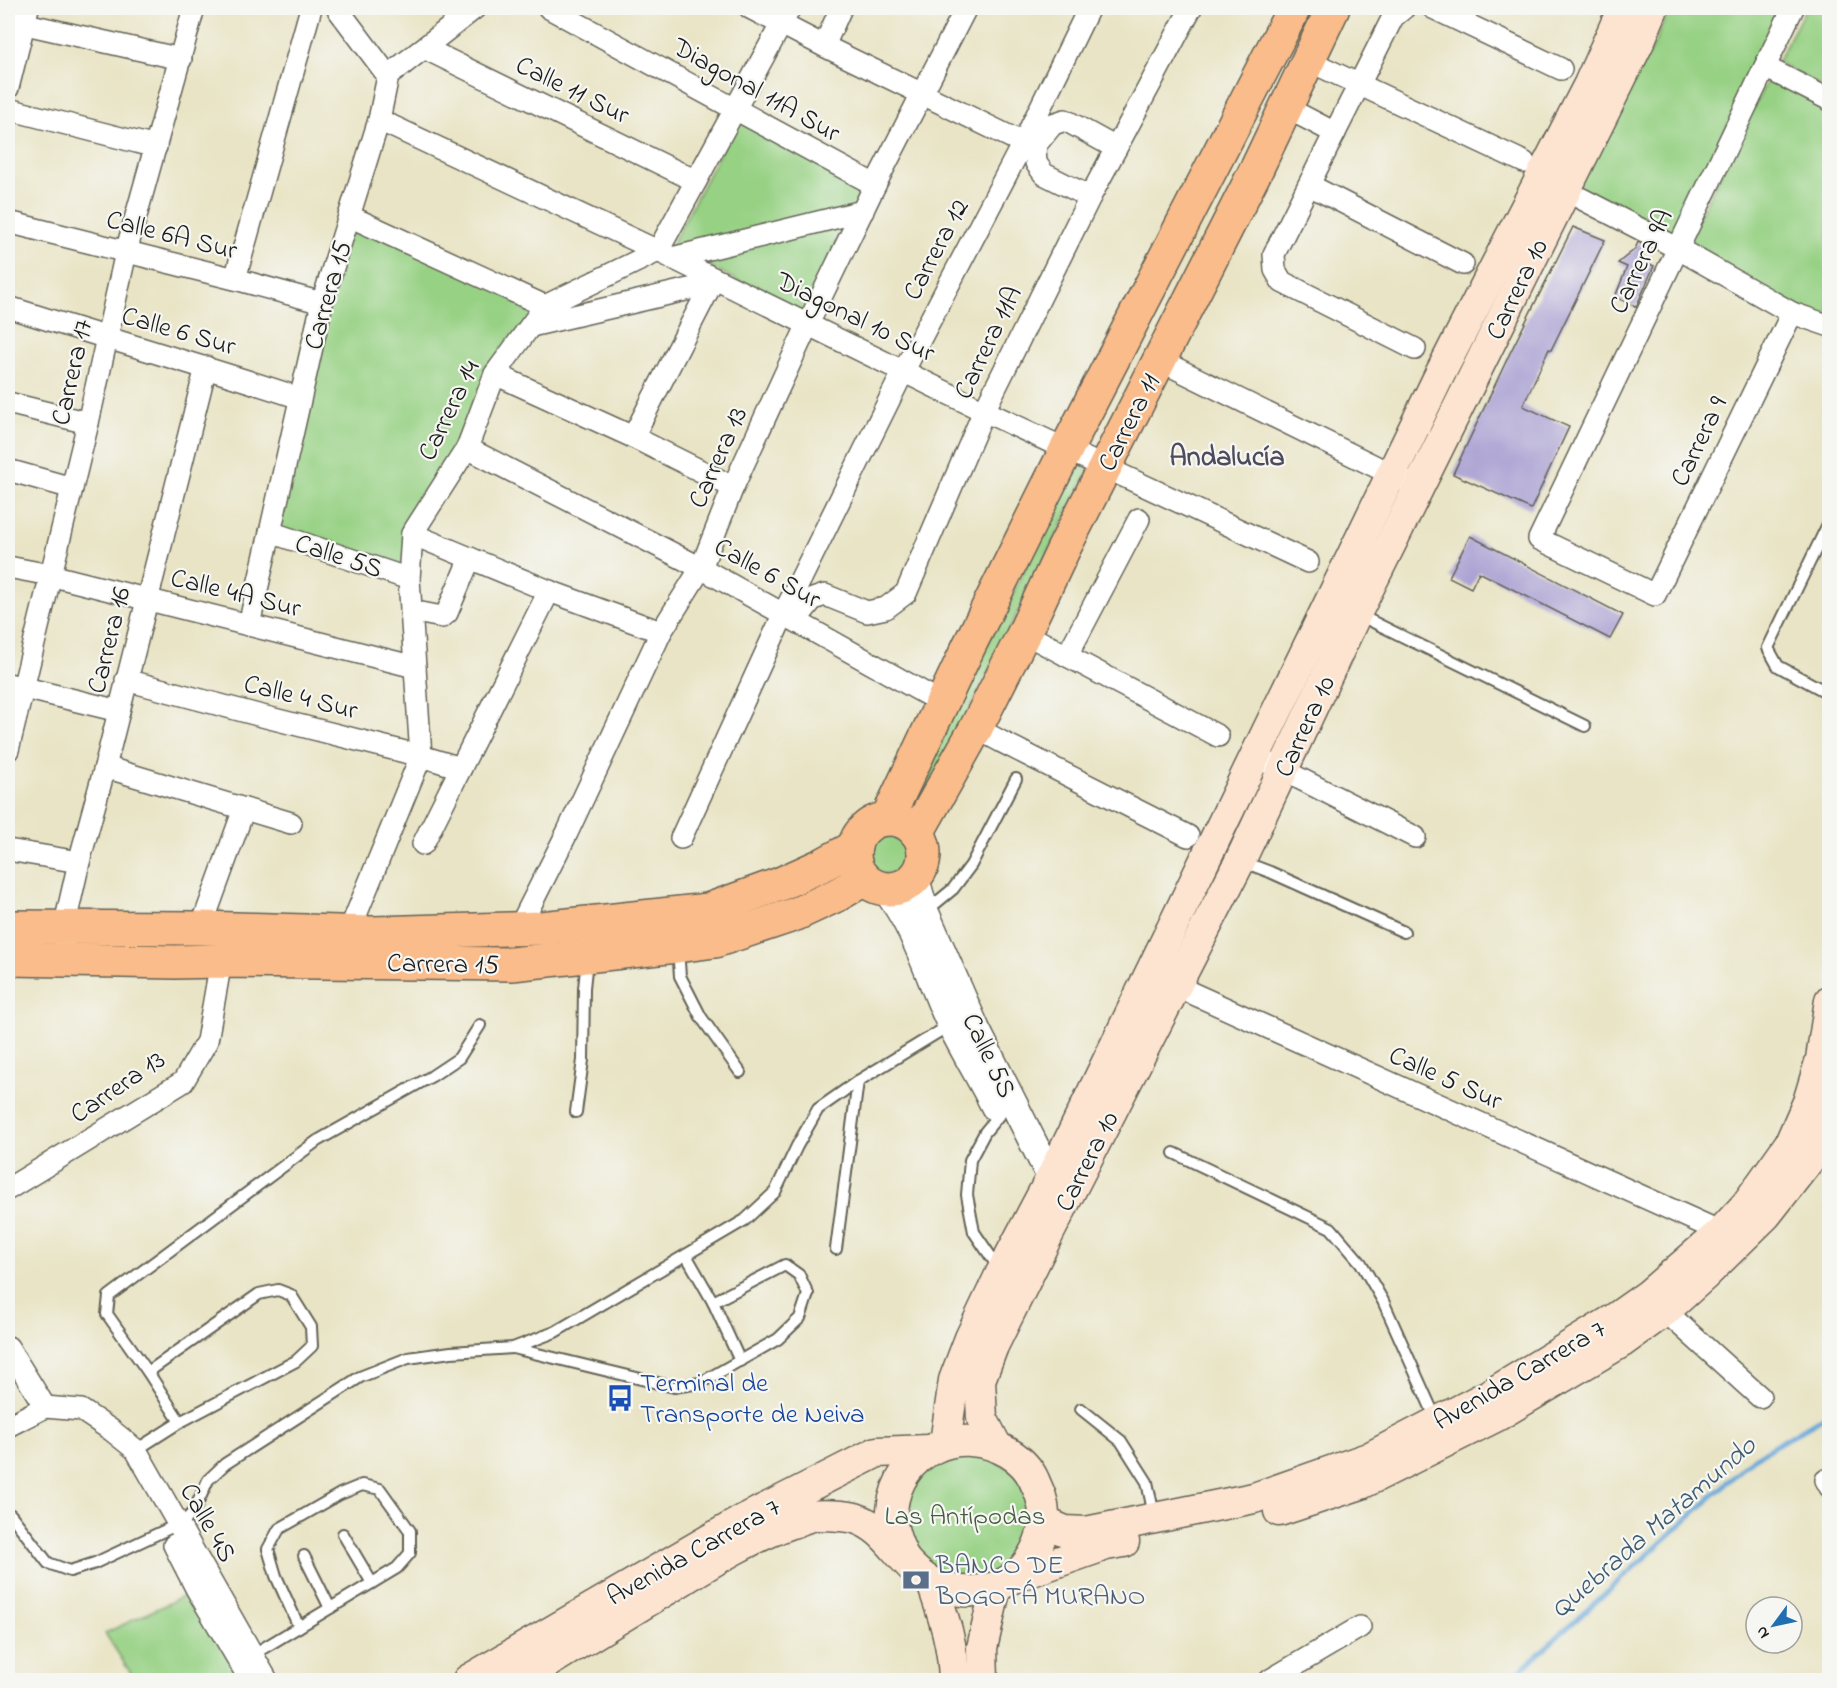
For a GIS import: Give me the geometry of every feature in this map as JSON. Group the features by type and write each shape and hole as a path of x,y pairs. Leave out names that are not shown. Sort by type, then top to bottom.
{"main road":[{"name":"Carrera 11","path":"887,819 1066,448 1294,8"},
{"name":"Carrera 11","path":"917,834 976,728 1024,633 1105,466 1257,168 1333,8"},
{"name":"Carrera 10","path":"996,1445 982,1418 980,1380 1040,1225 1051,1178 1440,374 1543,177 1623,8"},
{"name":"Carrera 10","path":"936,1446 954,1380 970,1338 1001,1272 1040,1225 1176,986 1284,770 1418,487 1543,177 1640,40 1653,8"},
{"path":"887,819 898,821 917,834 924,855 915,877 905,886 896,888 875,884 858,870 854,858 855,847 866,828 875,822 887,819"},
{"name":"Carrera 15","path":"8,959 64,944 201,928 374,933 541,928 708,910 780,884 855,847"},
{"name":"Carrera 15","path":"8,927 64,944 175,962 221,960 512,964 715,941 796,914 839,894 875,884"},
{"name":"Avenida Carrera 7","path":"1004,1582 1106,1545 1249,1521 1361,1484 1497,1416 1622,1342 1665,1311 1729,1237 1746,1205 1790,1143 1808,1102 1826,1048 1830,1000"},
{"name":"Avenida Carrera 7","path":"1044,1522 1065,1530 1086,1532 1254,1498 1368,1458 1494,1392 1614,1319 1729,1237 1766,1215 1813,1155 1830,1119"},
{"path":"977,1440 996,1445 1017,1458 1032,1476 1042,1498 1044,1522 1036,1550 1026,1565 1004,1582 975,1592 952,1591 932,1583 916,1572 904,1558 894,1536 891,1511 897,1487 909,1466 936,1446 977,1440"},
{"name":"Avenida Carrera 7","path":"468,1680 743,1520 877,1452 936,1446"},
{"name":"Avenida Carrera 7","path":"519,1680 737,1547 815,1515 854,1518 881,1532 904,1558"},
{"path":"983,1680 982,1648 1004,1582"},
{"path":"932,1583 949,1634 954,1680"}],"street":[{"name":"Carrera 17","path":"8,750 15,686 50,575 108,339 126,252 194,8"},
{"path":"235,279 311,8"},
{"path":"337,8 388,76 424,48 466,10"},
{"name":"Diagonal 11A Sur","path":"549,8 875,185"},
{"path":"750,8 786,16 824,46 1029,145 1036,163 1044,174 1090,197"},
{"path":"824,46 842,8"},
{"name":"Carrera 13","path":"519,928 661,632 701,568 733,487 808,324 875,185 966,8"},
{"name":"Carrera 12","path":"681,838 790,617 904,370 1029,145 1089,8"},
{"name":"Carrera 11A","path":"790,617 813,599 825,595 867,612 886,609 906,593 984,411 1090,197 1191,8"},
{"path":"1404,8 1393,17 1274,254 1275,270 1282,282 1415,349"},
{"path":"1433,8 1561,69"},
{"name":"Carrera 9A","path":"1656,595 1539,539 1793,8"},
{"path":"665,255 696,181 786,16"},
{"path":"8,88 20,17 181,59"},
{"name":"Calle 11 Sur","path":"424,48 696,181"},
{"path":"1307,60 1543,177 1677,248 1792,313 1830,326"},
{"path":"1765,67 1830,100"},
{"name":"Carrera 15","path":"249,625 322,303 379,120 388,76"},
{"path":"1285,107 1335,133"},
{"path":"8,109 156,147"},
{"name":"Diagonal 10 Sur","path":"379,120 665,255 713,281 904,370 984,411 1308,562"},
{"path":"1029,145 1053,124 1065,120 1116,148"},
{"path":"1309,185 1463,264"},
{"name":"Carrera 14","path":"349,932 421,756 409,579 412,534 467,448 495,374 545,306 665,255 863,211"},
{"path":"349,216 545,306"},
{"name":"Calle 6A Sur","path":"8,222 322,303"},
{"path":"531,326 713,281"},
{"path":"633,437 713,281"},
{"name":"Calle 6 Sur","path":"8,307 300,398"},
{"name":"Carrera 9","path":"1656,595 1792,313"},
{"path":"1159,360 1418,487"},
{"name":"Carrera 16","path":"64,944 79,862 206,367"},
{"path":"495,374 633,437 733,487"},
{"path":"8,403 88,423"},
{"name":"Calle 6 Sur","path":"467,448 701,568 942,703"},
{"path":"8,470 72,488"},
{"path":"1067,656 1139,519"},
{"name":"Calle 5S","path":"270,532 409,579"},
{"path":"412,534 549,591 661,632"},
{"path":"411,611 442,617 447,613 470,558"},
{"name":"Calle 4A Sur","path":"8,567 148,599 415,667"},
{"path":"423,844 549,591"},
{"path":"1024,633 1218,736"},
{"name":"Calle 4 Sur","path":"126,680 461,768"},
{"path":"15,686 119,711"},
{"path":"976,728 1188,836"},
{"path":"1255,756 1415,837"},
{"path":"105,767 291,823"},
{"path":"201,928 244,809"},
{"path":"8,850 79,862"},
{"name":"Calle 5S","path":"915,877 961,1020 999,1115 1029,1170 1040,1225"},
{"name":"Calle 5S","path":"875,884 898,904 1051,1178"},
{"name":"Carrera 13","path":"8,1189 183,1082 207,1041 221,960"},
{"name":"Calle 5 Sur","path":"1148,974 1729,1237"},
{"path":"1665,1311 1760,1397"},
{"path":"8,1347 45,1407"},
{"path":"8,1426 45,1407 76,1415"},
{"path":"8,1440 48,1418 76,1415"},
{"name":"Calle 4S","path":"76,1415 131,1467 172,1527 267,1680"},
{"name":"Calle 4S","path":"76,1415 111,1430 136,1450 172,1527 197,1590 250,1680"},
{"path":"1270,1680 1360,1627"}],"lane":[{"path":"1830,520 1768,648 1778,666 1830,694"},
{"path":"1356,614 1585,726"},
{"path":"925,912 953,889 971,865 1016,779"},
{"path":"1240,861 1270,872 1404,932"},
{"path":"677,946 680,976 701,1017 740,1072"},
{"path":"576,1112 584,1060 584,988 587,956"},
{"path":"11,1515 48,1563 70,1571 95,1563 185,1521 194,1511 208,1480 225,1464 360,1377 408,1358 451,1352 513,1348 555,1332 745,1220 775,1192 818,1108 858,1081 961,1020"},
{"path":"180,1422 108,1314 109,1296 316,1141 432,1076 459,1058 480,1025"},
{"path":"836,1249 858,1081"},
{"path":"999,1115 985,1132 970,1160 967,1195 974,1232 1001,1272"},
{"path":"1174,1153 1331,1228 1361,1263 1383,1300 1437,1422"},
{"path":"686,1255 713,1302 740,1361"},
{"path":"513,1348 674,1387 700,1383 777,1339 800,1318 808,1294 799,1275 785,1265 713,1302"},
{"path":"136,1450 180,1422 296,1361 312,1346 310,1327 291,1296 278,1290 259,1294 148,1372"},
{"path":"1081,1409 1121,1441 1147,1482 1155,1518"},
{"path":"252,1655 299,1627 397,1568 410,1553 410,1531 380,1489 362,1485 339,1494 279,1529 268,1549 276,1576 299,1627"},
{"path":"343,1534 372,1583"},
{"path":"304,1556 330,1608"}],"green space":[{"path":"1669,8 1785,8 1673,239 1573,187 1654,45"},
{"path":"1806,8 1829,8 1829,91 1777,62"},
{"path":"1768,79 1829,109 1829,318 1793,306 1685,245"},
{"path":"738,118 865,187 807,317 671,246"},
{"path":"349,216 545,306 412,534 409,579 270,532"},
{"path":"1077,464 1089,470 917,814 909,817 904,811"},
{"path":"886,836 893,837 899,842 904,848 904,862 899,868 893,873 886,874 879,873 873,868 868,862 867,855 868,848 873,842 879,837"},
{"name":"Las Antípodas","path":"964,1448 1015,1471 1031,1505 1026,1542 1002,1571 966,1582 916,1559 899,1506 914,1472"},
{"path":"197,1590 250,1680 135,1680 105,1633"}],"building":[{"path":"1573,227 1605,240 1551,350 1549,349 1523,406 1569,427 1531,509 1453,474"},
{"path":"1638,242 1642,244 1643,261 1654,266 1636,307 1615,297 1627,267 1618,263 1635,249"},
{"path":"1470,536 1623,615 1610,639 1479,572 1471,588 1449,577"}],"waterway":[{"name":"Quebrada Matamundo","path":"1510,1680 1754,1458 1830,1413"}],"place":[{"name":"Terminal de Transporte de Neiva","path":"620,1398"},
{"name":"BANCO DE BOGOTÁ MURANO","path":"916,1580"}],"district":[{"name":"Andalucía","path":"1227,455"}]}
